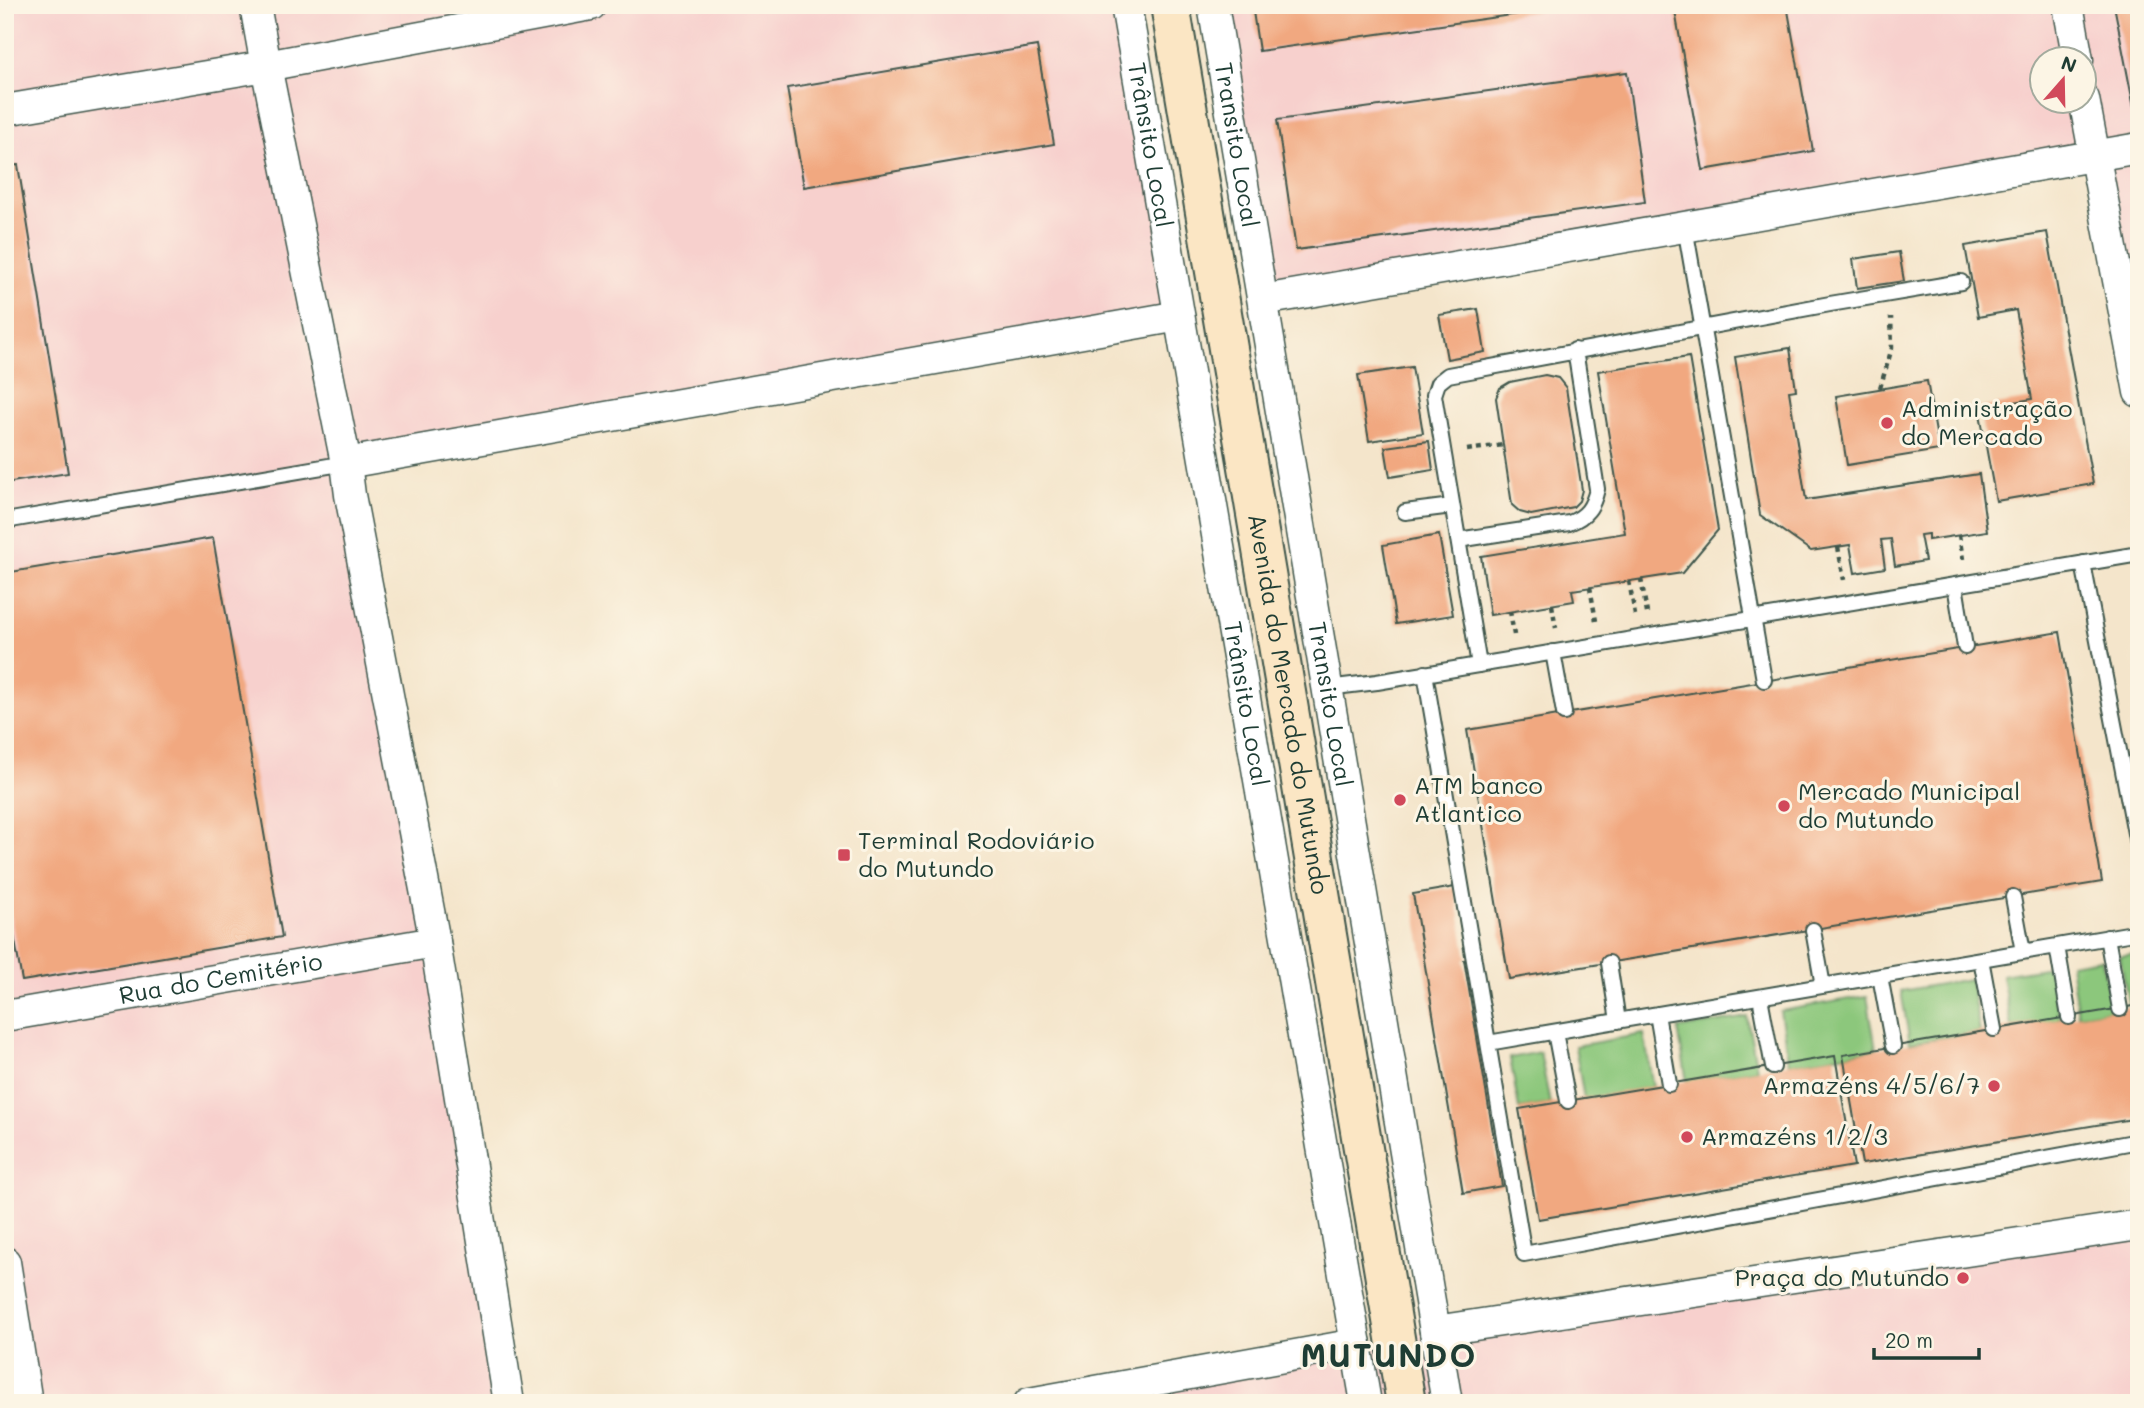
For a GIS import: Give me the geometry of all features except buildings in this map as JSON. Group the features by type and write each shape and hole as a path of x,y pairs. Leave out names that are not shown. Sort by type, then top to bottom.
{"main road":[{"name":"Avenida do Mercado do Mutundo","path":"1170,5 1406,1403"}],"street":[{"path":"256,5 346,463 435,942 509,1403"},
{"path":"5,110 266,66 591,5"},
{"name":"Trânsito Local","path":"1126,5 1366,1403"},
{"name":"Transito Local","path":"1213,5 1447,1403"},
{"path":"2068,5 2075,46"},
{"path":"2087,116 2139,392"},
{"path":"1262,300 2139,148"},
{"path":"346,463 1179,316"},
{"name":"Rua do Cemitério","path":"5,1016 435,942"},
{"path":"1435,1331 2139,1225"},
{"path":"6,1269 27,1403"},
{"path":"1028,1403 1356,1344"}],"lane":[{"path":"1685,227 1765,680"},
{"path":"1479,664 1434,395 1438,383 1448,375 1961,282"},
{"path":"1458,540 1569,523 1588,512 1597,489 1575,350"},
{"path":"5,521 346,463"},
{"path":"1405,512 1452,506"},
{"path":"1327,688 2139,554"},
{"path":"2083,564 2139,854"},
{"path":"1955,585 1965,648"},
{"path":"1553,652 1564,713"},
{"path":"1425,673 1524,1254 2139,1142"},
{"path":"2013,897 2023,952"},
{"path":"1813,930 1823,986"},
{"path":"1488,1043 2139,932"},
{"path":"2107,937 2120,1009"},
{"path":"2057,946 2069,1017"},
{"path":"1981,959 1994,1029"},
{"path":"1609,963 1618,1021"},
{"path":"1881,976 1893,1046"},
{"path":"1760,997 1773,1067"},
{"path":"1657,1014 1669,1084"},
{"path":"1555,1032 1567,1101"}],"path":[{"path":"1880,388 1892,348 1891,293"},
{"path":"1838,547 1849,603"},
{"path":"1641,579 1645,636"},
{"path":"1629,581 1645,636"},
{"path":"1590,587 1601,644"}],"shaded area":[{"path":"5,5 1126,5 1179,316 346,463 509,1403 27,1403 5,1272"},
{"path":"1217,5 2139,5 2139,393 2095,156 1263,300"},
{"name":"Praça do Mutundo","path":"2139,1225 2139,1403 1029,1403 1435,1331"}],"green space":[{"path":"2139,953 2139,1005 2129,1007 2120,956"},
{"path":"2102,959 2111,1010 2078,1015 2070,964"},
{"path":"2050,967 2060,1019 2011,1027 2002,975"},
{"path":"1970,979 1980,1032 1910,1043 1901,991"},
{"path":"1867,996 1876,1049 1789,1064 1780,1011"},
{"path":"1747,1017 1757,1069 1687,1082 1678,1029"},
{"path":"1644,1034 1653,1087 1584,1099 1575,1046"},
{"path":"1540,1052 1550,1104 1519,1109 1510,1058"}],"place":[{"name":"Administração do Mercado","path":"1887,423"},
{"name":"ATM banco Atlantico","path":"1400,800"},
{"name":"Mercado Municipal do Mutundo","path":"1784,806"},
{"name":"Terminal Rodoviário do Mutundo","path":"844,855"},
{"name":"Armazéns 4/5/6/7","path":"1994,1086"},
{"name":"Armazéns 1/2/3","path":"1687,1137"},
{"name":"Praça do Mutundo","path":"1963,1278"}],"district":[{"name":"MUTUNDO","path":"1389,1356"}]}
